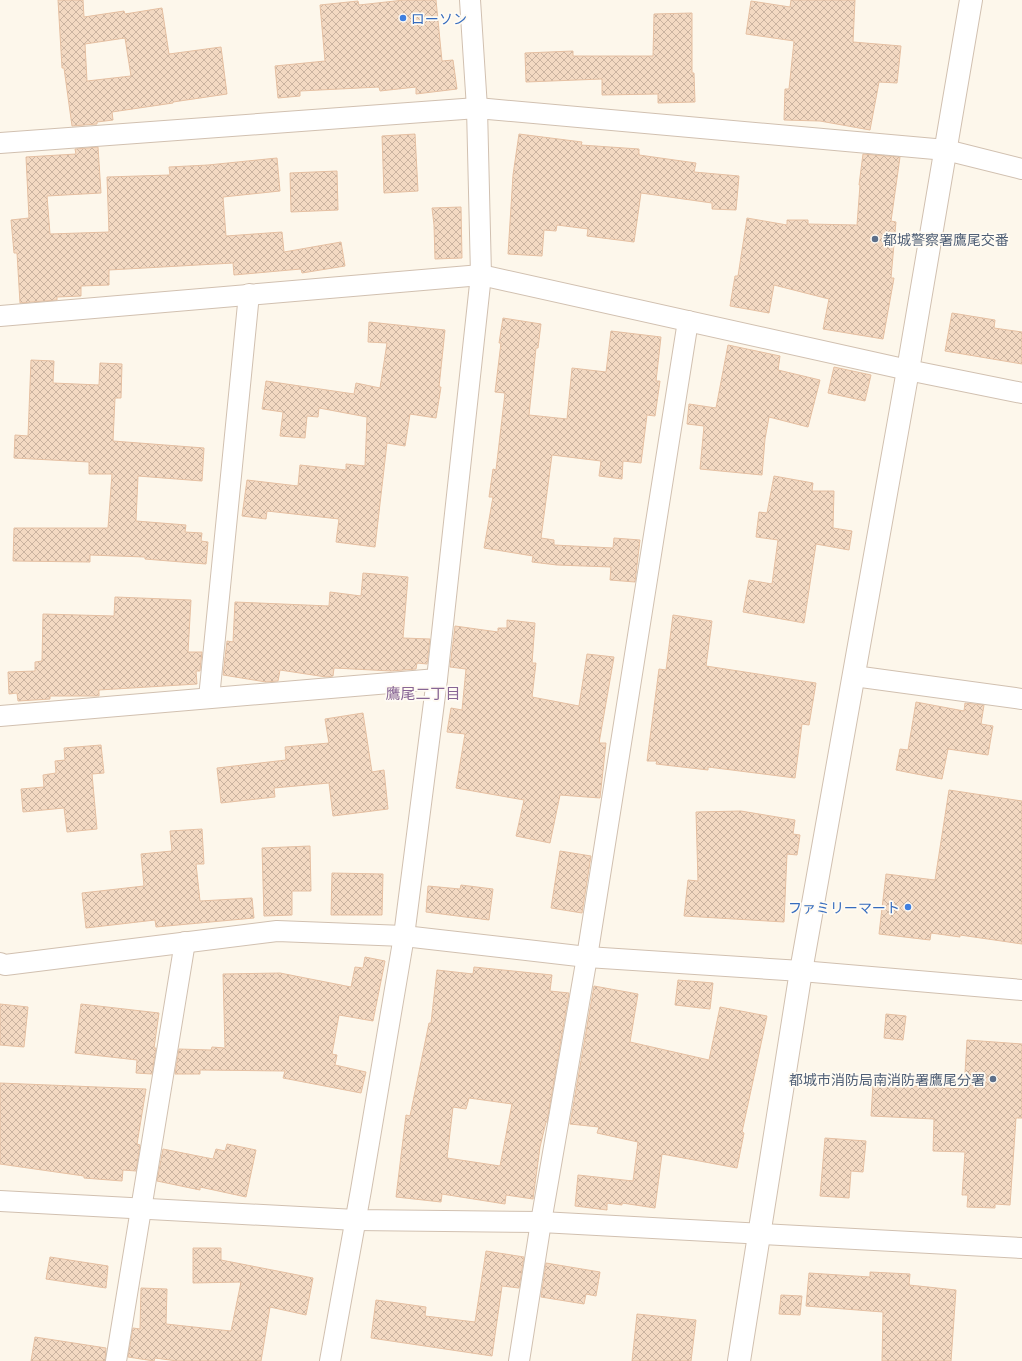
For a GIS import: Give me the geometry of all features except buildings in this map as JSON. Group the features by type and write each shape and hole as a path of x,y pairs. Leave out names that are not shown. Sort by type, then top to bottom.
{"street":[{"path":"330,1361 356,1220 404,936 437,679 481,275 477,108 470,0"},
{"path":"739,1361 801,971 908,370 971,0"},
{"path":"0,143 477,108 946,150 1022,169"},
{"path":"0,316 481,275 908,370 1022,393"},
{"path":"209,698 249,294"},
{"path":"519,1361 541,1222 587,957 688,321"},
{"path":"854,676 1022,699"},
{"path":"0,716 437,679"},
{"path":"0,963 5,965 277,931 404,936 587,957 801,971 1022,990"},
{"path":"116,1361 185,942"},
{"path":"0,1201 356,1220 541,1222 1022,1248"}],"place":[{"name":"ローソン","path":"403,18"},
{"name":"都城警察署鷹尾交番","path":"875,239"},
{"name":"ファミリーマート","path":"908,907"},
{"name":"都城市消防局南消防署鷹尾分署","path":"993,1079"}],"district":[{"name":"鷹尾二丁目","path":"423,693"}]}
